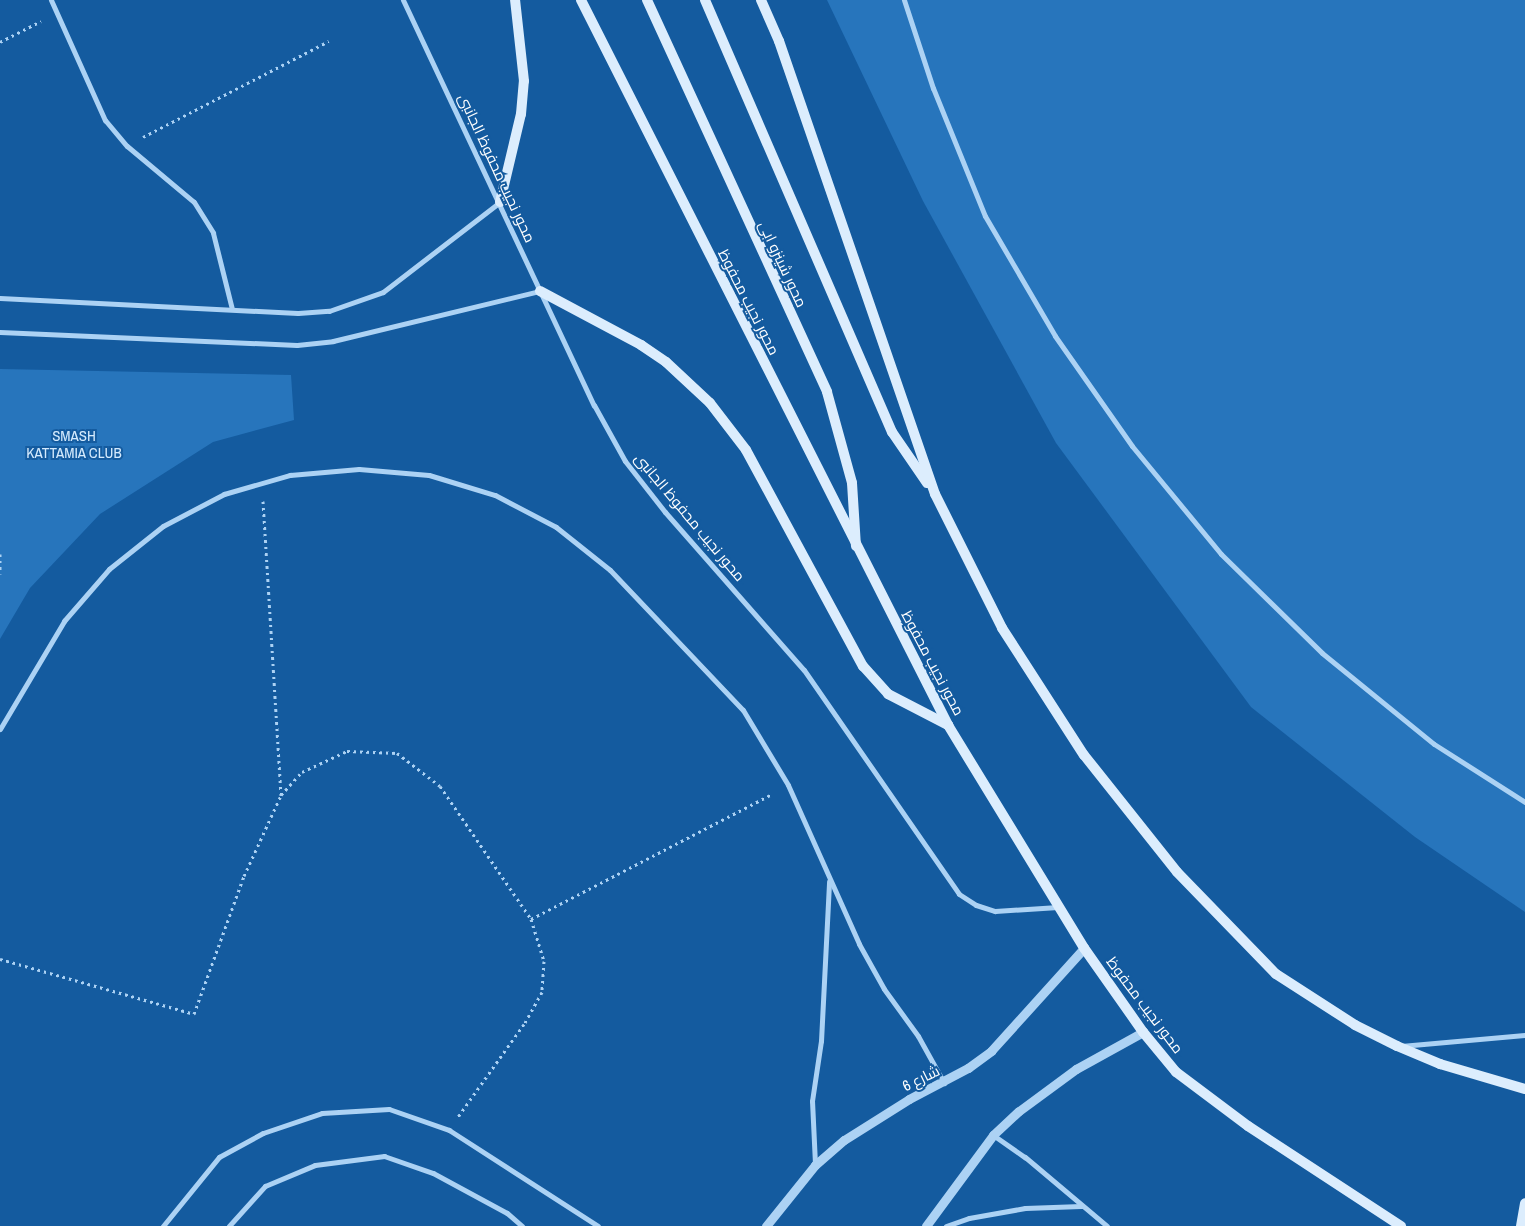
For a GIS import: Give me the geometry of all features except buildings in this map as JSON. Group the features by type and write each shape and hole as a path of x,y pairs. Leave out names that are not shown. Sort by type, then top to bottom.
{"main road":[{"path":"500,202 521,114 524,82 515,0"},
{"name":"محور نجيب محفوظ","path":"581,0 856,550 948,725 1084,948 1143,1032 1176,1072 1248,1126 1401,1226"},
{"name":"محور شينزو ابى","path":"648,0 827,392 852,482 856,550"},
{"path":"705,0 892,432 935,494"},
{"path":"761,0 779,41 935,494 1002,628 1047,700 1128,815 1189,885 1276,974 1355,1025 1397,1046 1457,1070 1525,1089"},
{"path":"540,291 641,344 666,362 710,403 746,450 863,666 888,694 948,725"},
{"path":"1521,1226 1525,1203"}],"street":[{"path":"51,0 105,120 127,146 194,202 213,233 232,308"},
{"name":"محور نجيب محفوظ الجانبى","path":"403,0 500,202 594,405 625,461 665,512 804,670 947,879 960,894 976,905 995,911 1058,907"},
{"path":"904,0 933,88 985,216 1055,336 1132,446 1221,554 1322,654 1434,744 1525,802"},
{"path":"0,298 232,308 298,313 329,311 358,303 383,292 500,202"},
{"path":"0,332 298,345 333,342 540,291"},
{"path":"0,730 64,621 109,569 163,526 224,494 290,475 359,469 428,475 495,495 556,527 610,570 743,710 788,785 829,878 884,989 918,1036 944,1083"},
{"path":"815,1165 812,1101 821,1041 829,878"},
{"name":"شارع 6","path":"766,1226 815,1165 876,1118 944,1083 991,1051 1084,948"},
{"path":"926,1226 993,1135 1076,1069 1143,1032"},
{"path":"1397,1046 1525,1035"},
{"path":"163,1226 219,1157 263,1133 322,1114 389,1109 449,1130 598,1226"},
{"path":"993,1135 1054,1180 1081,1206 1107,1226"},
{"path":"229,1226 266,1186 315,1165 384,1156 433,1173 507,1212 522,1226"},
{"path":"946,1226 969,1218 1025,1208 1081,1206"}],"path":[{"path":"0,42 58,13"},
{"path":"127,146 329,41"},
{"path":"262,483 281,795"},
{"path":"0,554 0,574"},
{"path":"0,959 194,1014 244,876 281,795 302,772 346,751 397,753 440,786 531,918 544,961 542,992 524,1024 449,1130"},
{"path":"531,918 788,785"}],"green space":[{"path":"827,0 1525,0 1525,912 1415,837 1251,707 1056,443 923,201"},
{"name":"SMASH KATTAMIA CLUB","path":"0,369 291,375 294,420 213,442 100,514 30,588 0,639"}]}
